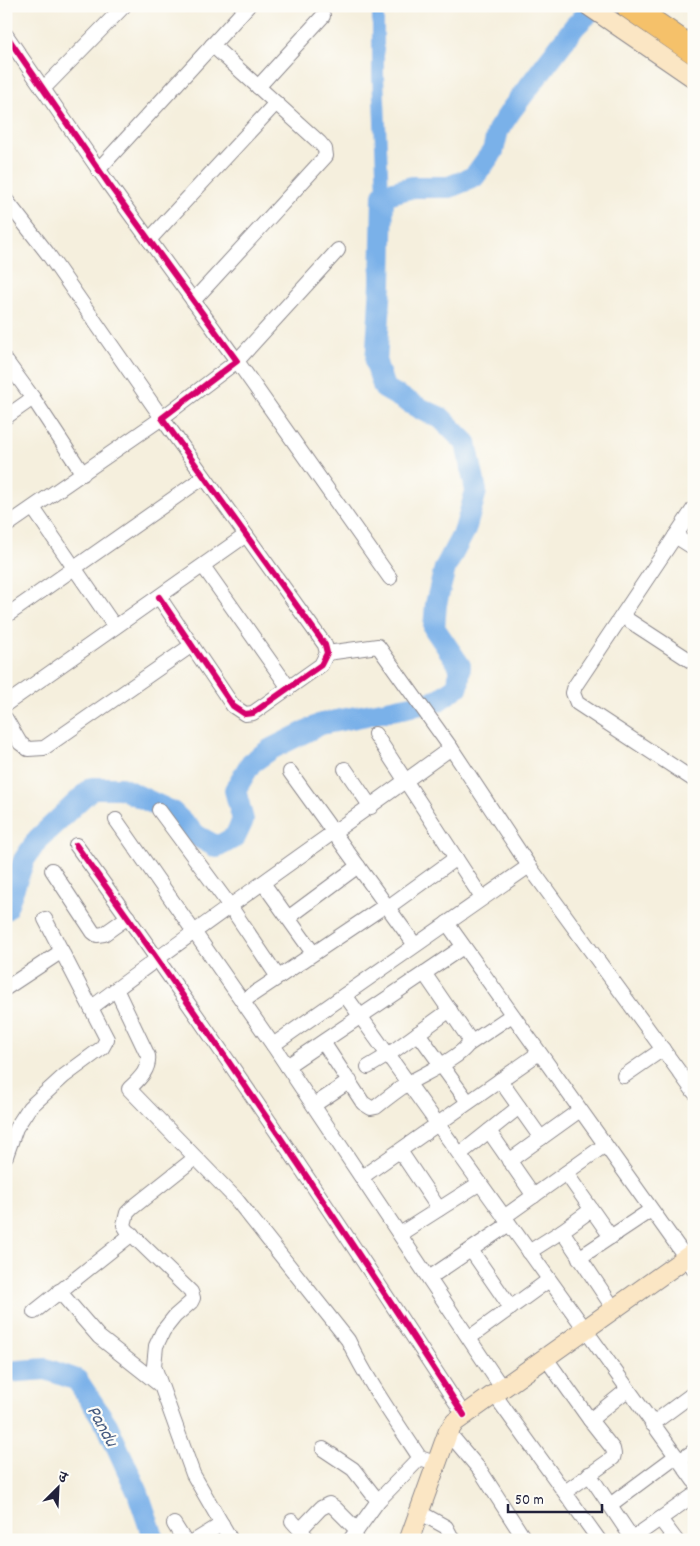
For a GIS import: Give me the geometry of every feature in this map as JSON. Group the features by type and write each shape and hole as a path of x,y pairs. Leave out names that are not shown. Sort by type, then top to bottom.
{"highway":[{"path":"655,6 694,33"},
{"path":"620,14 694,51"}],"street":[{"path":"43,89 124,6"},
{"path":"98,170 248,6"},
{"path":"589,6 620,14 694,78"},
{"path":"258,87 323,16"},
{"path":"6,35 98,170 237,361 390,578"},
{"path":"193,301 326,156 325,149 320,143 212,45"},
{"path":"149,240 276,103"},
{"path":"6,200 48,254 162,418 325,645 327,653 321,665 253,713 245,714 233,706 159,597"},
{"path":"6,526 162,418 237,361 338,250"},
{"path":"6,361 83,474"},
{"path":"6,417 33,398"},
{"path":"6,616 204,477"},
{"path":"33,508 115,627"},
{"path":"694,508 575,686 573,693 577,703 694,780"},
{"path":"6,704 246,536"},
{"path":"675,536 694,548"},
{"path":"203,566 289,688"},
{"path":"622,616 694,663"},
{"path":"6,719 20,743 28,749 44,748 192,645"},
{"path":"327,653 378,646 451,748 529,866 694,1092"},
{"path":"375,734 482,898"},
{"path":"91,1008 195,931 335,833 451,748"},
{"path":"346,769 371,807"},
{"path":"290,772 415,945"},
{"path":"159,810 230,906 278,977"},
{"path":"116,820 243,1000 314,1105 469,1338 498,1391 564,1492 599,1540"},
{"path":"76,846 158,958 302,1167 464,1415"},
{"path":"243,1000 386,905 391,905 456,858"},
{"path":"288,918 358,866"},
{"path":"273,1045 529,866"},
{"path":"52,870 96,935 104,934 128,917"},
{"path":"263,883 313,953"},
{"path":"6,1156 16,1128 29,1108 64,1076 106,1044 107,1039 45,919"},
{"path":"301,1533 321,1508 329,1504 334,1507 353,1535 378,1501 428,1461 455,1422 614,1308 691,1260 652,1210 447,923"},
{"path":"287,1066 463,947"},
{"path":"6,988 62,952"},
{"path":"424,974 467,1035 470,1040 469,1044"},
{"path":"116,989 148,1056 149,1062 144,1072 129,1089 236,1199 348,1340 357,1359 428,1461 419,1512 409,1540"},
{"path":"345,995 694,1481"},
{"path":"368,1067 388,1055 450,1010"},
{"path":"324,1042 363,1103 371,1108 376,1107 408,1083 441,1065 512,1015"},
{"path":"418,1033 468,1102"},
{"path":"624,1076 663,1049"},
{"path":"362,1177 539,1053"},
{"path":"500,1080 541,1138"},
{"path":"314,1105 350,1081"},
{"path":"460,1154 519,1107"},
{"path":"509,1161 580,1110"},
{"path":"489,1131 534,1196"},
{"path":"429,1278 471,1250 534,1196 605,1145"},
{"path":"400,1151 439,1209"},
{"path":"195,1158 127,1213 124,1224 191,1292 192,1302 170,1322 156,1346 154,1366 193,1474 231,1540"},
{"path":"566,1173 611,1238"},
{"path":"400,1234 480,1183"},
{"path":"529,1252 591,1210"},
{"path":"579,1258 652,1210"},
{"path":"562,1230 614,1308"},
{"path":"34,1312 132,1234"},
{"path":"471,1250 511,1308"},
{"path":"469,1338 549,1280"},
{"path":"60,1291 99,1337 161,1386"},
{"path":"545,1357 613,1449 614,1454 613,1458 564,1492"},
{"path":"590,1420 627,1390"},
{"path":"652,1424 694,1393"},
{"path":"448,1432 480,1470 525,1540"},
{"path":"323,1449 353,1469 378,1501"},
{"path":"610,1505 678,1459 694,1452"},
{"path":"589,1474 631,1539 694,1495"},
{"path":"419,1512 446,1527 453,1540"},
{"path":"660,1519 676,1540"},
{"path":"174,1524 184,1540"},
{"path":"196,1540 222,1524"}],"waterway":[{"path":"378,6 378,75 383,195"},
{"path":"6,909 24,860 38,839 92,788 121,788 172,812 197,836 217,847 235,837 243,820 235,790 251,763 271,749 321,724 437,701 458,686 460,666 434,628 436,604 445,568 465,530 476,491 466,443 441,418 384,388 376,363 381,284 383,195 413,187 449,187 474,177 493,151 498,130 512,109 575,26 596,6"},
{"name":"Pandu","path":"6,1372 46,1369 77,1380 107,1425 138,1493 154,1540"}],"cycle path":[{"path":"6,35 110,186 237,361 162,418 325,645 327,653 321,665 253,713 245,714 233,706 159,597"},
{"path":"76,845 274,1128 464,1415"}]}
